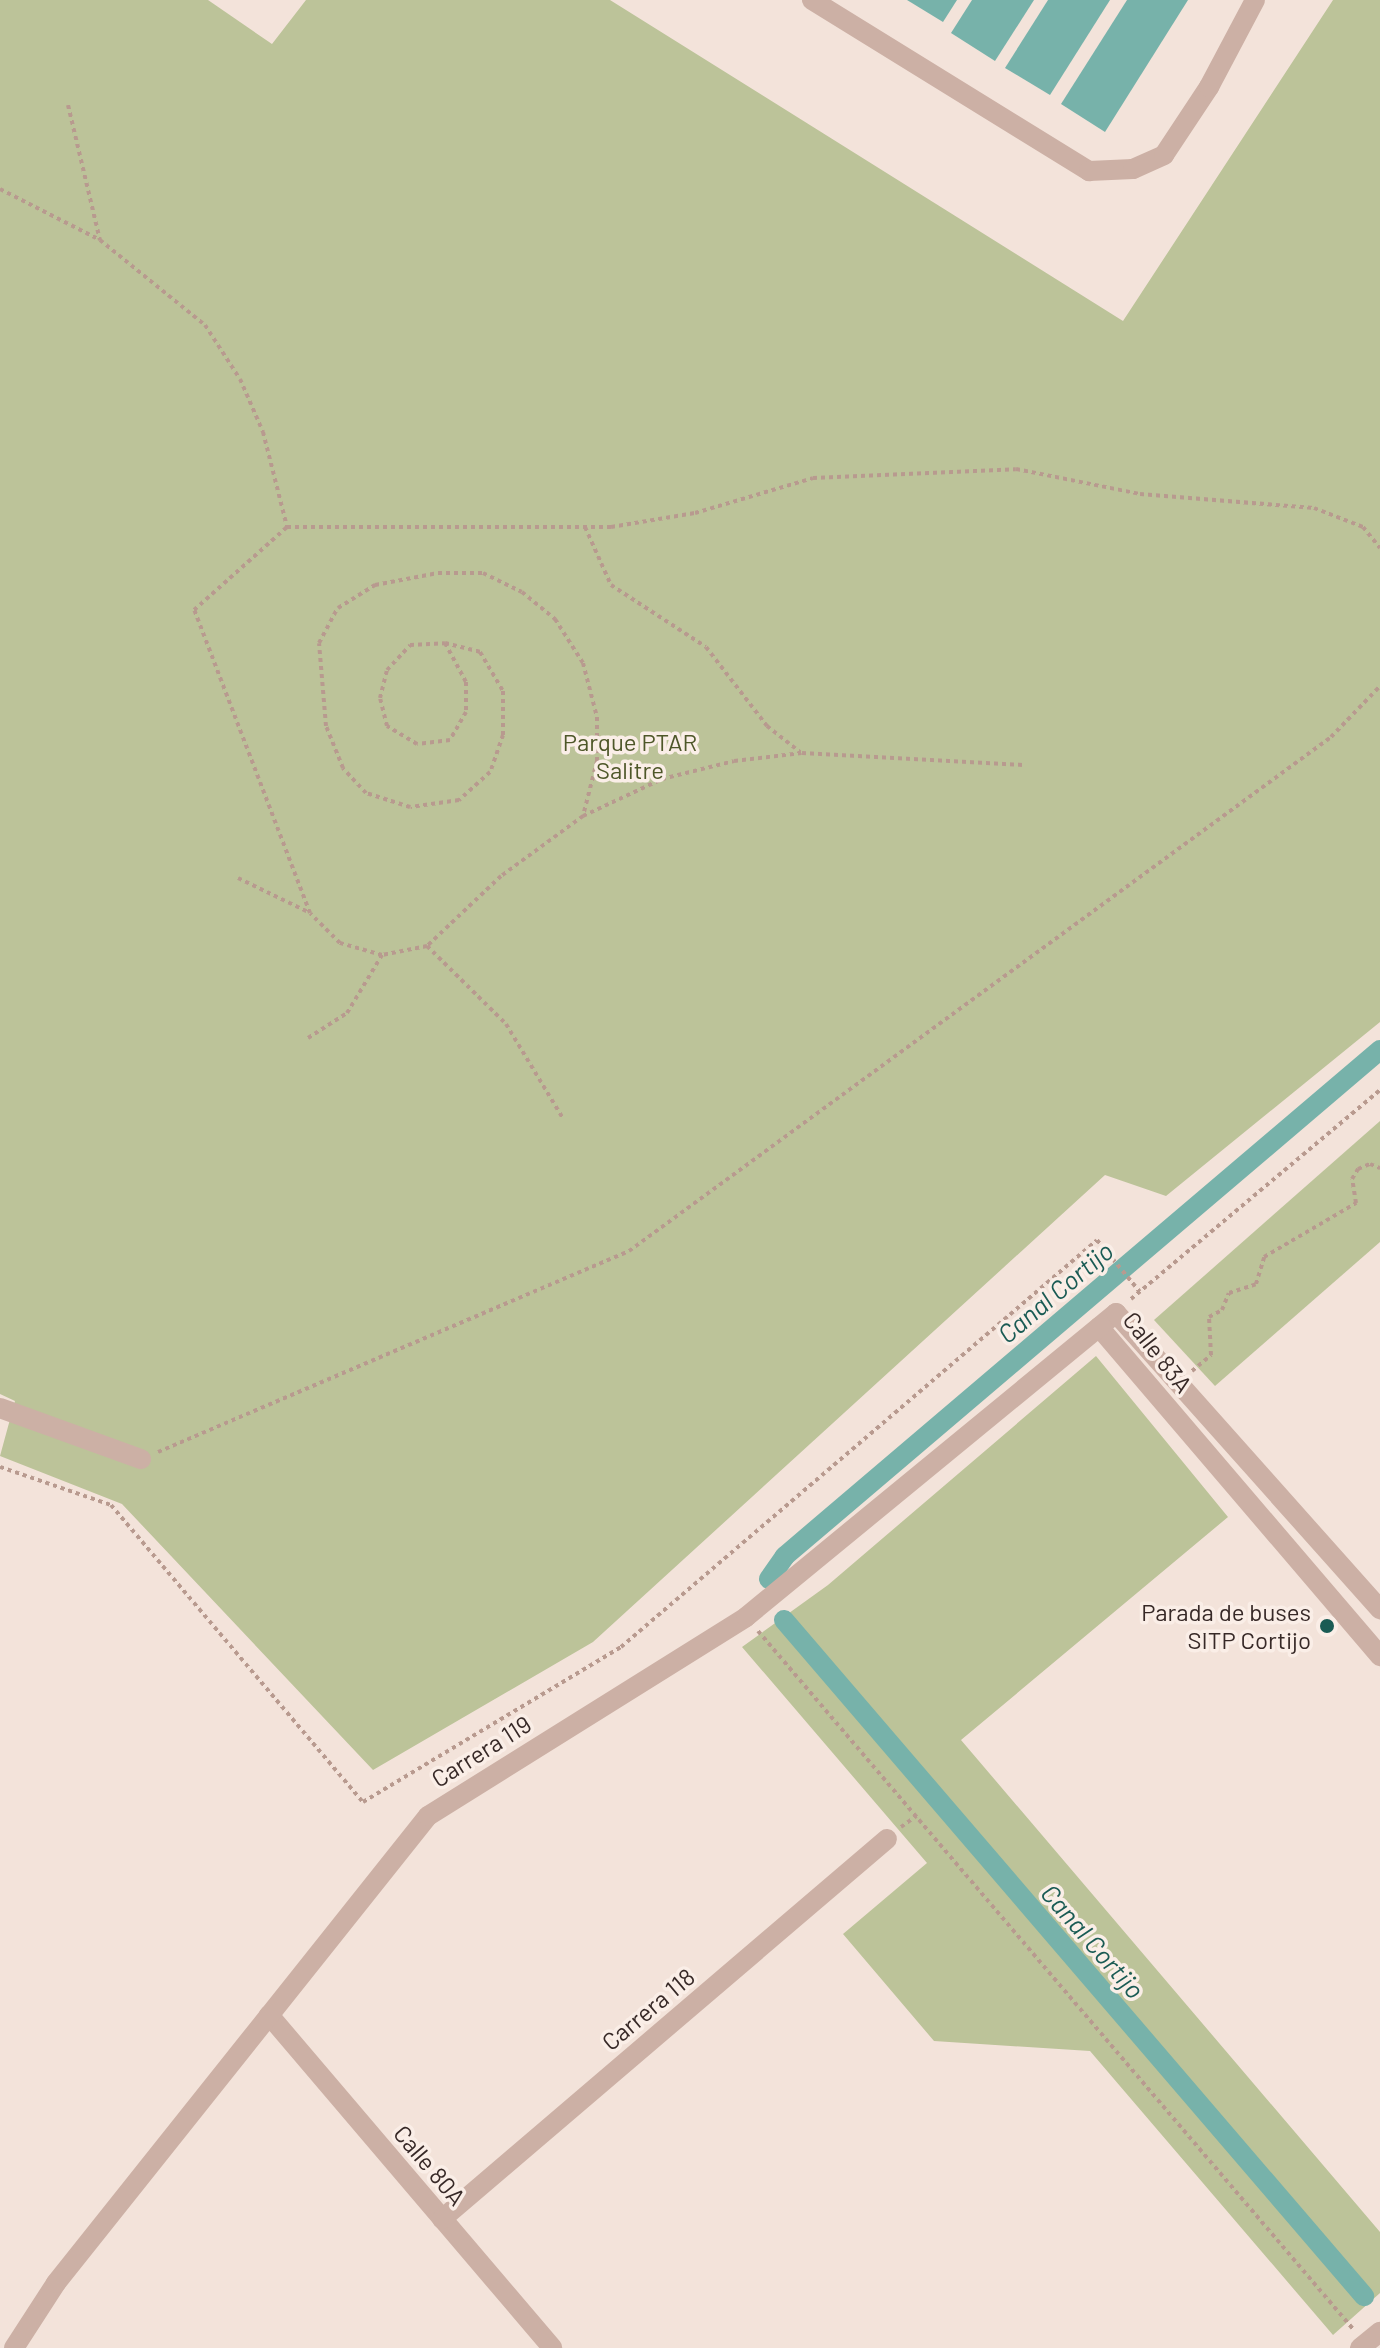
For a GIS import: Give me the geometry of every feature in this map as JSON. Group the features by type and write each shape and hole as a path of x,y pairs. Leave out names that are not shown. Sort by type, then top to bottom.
{"street":[{"path":"812,0 1089,171 1133,169 1164,155 1209,87 1255,0"},
{"name":"Calle 83A","path":"1380,1609 1180,1379 1116,1313 1099,1327 1380,1656"},
{"name":"Carrera 119","path":"14,2348 56,2283 428,1816 746,1617 1099,1327"},
{"path":"0,1408 141,1459"},
{"name":"Carrera 118","path":"442,2219 887,1839"},
{"name":"Calle 80A","path":"269,2015 552,2348"}],"path":[{"path":"68,105 100,240"},
{"path":"0,189 100,240 205,325 231,365 263,432 287,527"},
{"path":"310,913 194,610 287,527 585,527 695,513 813,478 1016,469 1140,494 1314,508 1363,527 1380,548"},
{"path":"585,527 611,585 706,647 767,726 802,753"},
{"path":"445,643 466,682 466,712 450,740 417,744 387,726 380,698 387,670 410,645 445,643 480,652 503,691 503,735 490,772 459,800 410,807 366,793 343,768 326,726 319,680 319,643 338,608 375,585 438,573 483,573 522,592 555,619 583,663 597,717 597,761 583,816"},
{"path":"141,1459 629,1251 1331,737 1380,686"},
{"path":"238,878 310,913 340,943 382,955 427,946 501,876 583,816 662,779 734,761 802,753 1023,765"},
{"path":"427,946 506,1024 562,1117"},
{"path":"308,1038 347,1013 382,955"},
{"path":"0,1467 111,1505 363,1802 621,1647 1097,1240 1140,1292 1380,1090"},
{"path":"1180,1379 1209,1358 1209,1317 1222,1310 1229,1293 1256,1284 1264,1257 1356,1203 1353,1175 1358,1169 1370,1164 1380,1168"},
{"path":"746,1617 1369,2341"}],"green space":[{"name":"Parque PTAR Salitre","path":"0,0 208,0 272,44 306,0 610,0 1123,321 1333,0 1380,0 1380,1022 1166,1196 1105,1175 593,1642 373,1770 122,1504 0,1456 15,1401 0,1394"},
{"path":"1380,1121 1380,1242 1215,1386 1154,1320"},
{"path":"1096,1356 1228,1517 961,1740 1380,2232 1380,2293 1333,2335 1090,2051 934,2041 843,1934 927,1863 742,1647 828,1585"}],"water":[{"path":"907,0 957,0 943,22"},
{"path":"972,0 1034,0 995,61 951,33"},
{"path":"1048,0 1110,0 1050,95 1005,68"},
{"path":"1127,0 1188,0 1105,132 1061,104"}],"waterway":[{"name":"Canal Cortijo","path":"769,1579 785,1556 1380,1050"},
{"name":"Canal Cortijo","path":"784,1620 1364,2296"}],"place":[{"name":"Parada de buses SITP Cortijo","path":"1327,1626"}]}
